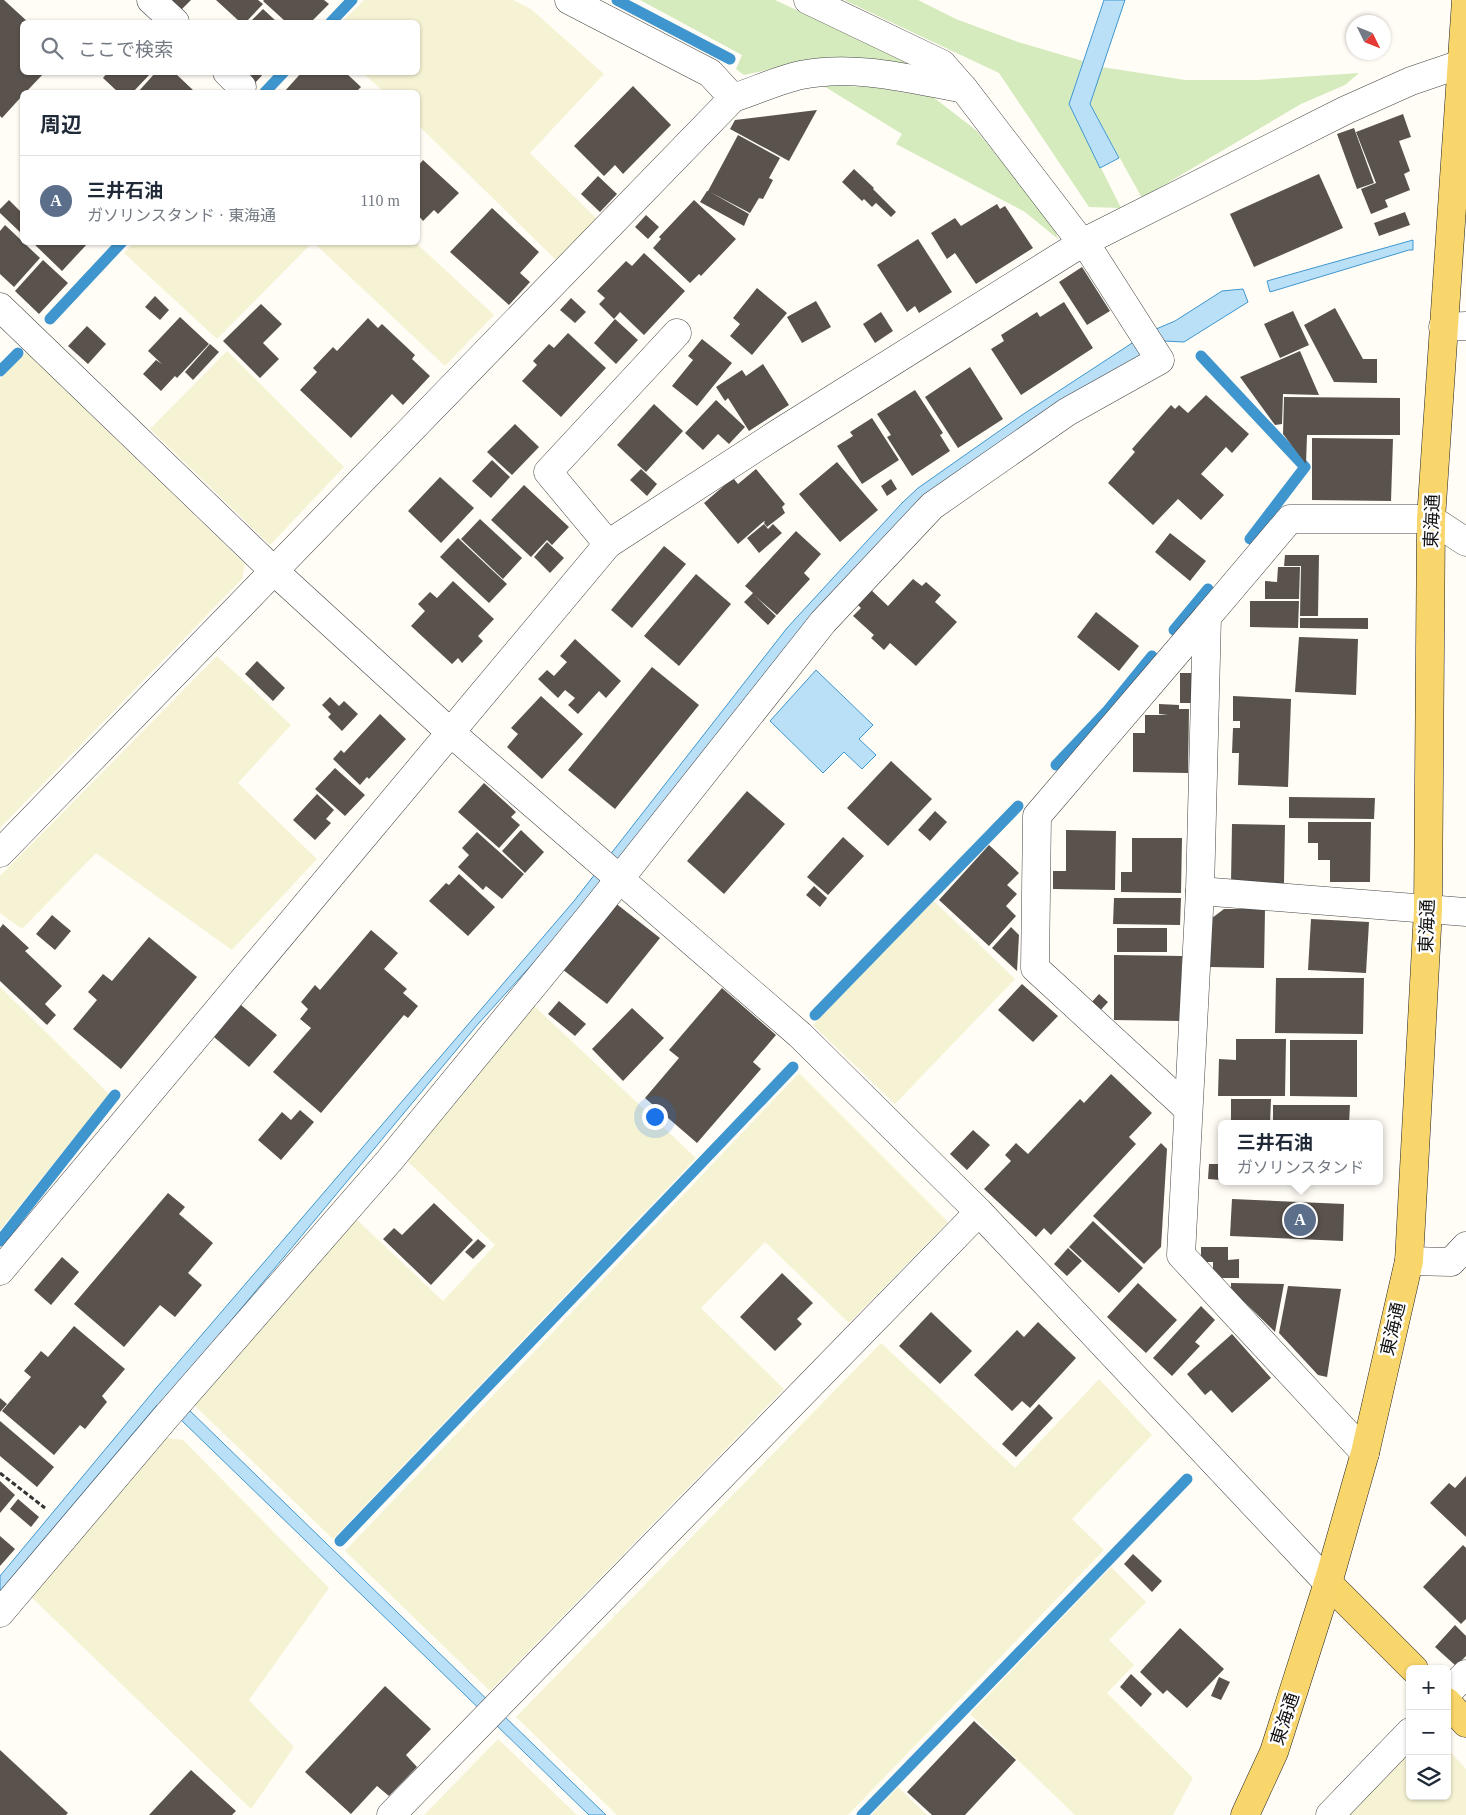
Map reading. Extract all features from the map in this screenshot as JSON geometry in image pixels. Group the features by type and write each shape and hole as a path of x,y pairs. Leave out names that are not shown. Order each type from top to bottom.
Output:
{"main road":[{"name":"東海通","path":"1245,1815 1274,1752 1328,1583 1365,1453 1409,1262 1428,910 1431,519 1454,327 1465,6"},
{"path":"1328,1583 1410,1665"},
{"path":"1451,1706 1466,1723"}],"street":[{"path":"151,0 173,20"},
{"path":"569,0 710,73 733,98"},
{"path":"0,1613 165,1418 389,1160 585,922 823,622 932,506 1067,412 1160,360 1089,249 1082,243 964,89 942,64 808,0"},
{"path":"0,1271 608,544 785,429 1082,243 1346,110 1411,81 1463,64"},
{"path":"0,854 273,570 733,98 801,75 843,71 888,74 964,89"},
{"path":"0,307 273,570 450,732 800,1035 979,1212 1328,1583"},
{"path":"608,544 548,472 677,333"},
{"path":"1187,1108 1035,968 1037,816 1290,519 1431,519 1466,542"},
{"path":"1207,617 1200,891 1187,1108 1181,1255 1365,1453"},
{"path":"1200,891 1466,912"},
{"path":"391,1815 979,1212"},
{"path":"1409,1262 1451,1262 1466,1246"},
{"path":"1451,1689 1466,1674"},
{"path":"1330,1815 1406,1736"}],"path":[{"path":"0,1473 47,1510"}],"shaded area":[{"path":"364,0 513,0 531,9 604,74 530,153 597,219 556,260 420,127 420,90 382,90 365,75 420,75 420,20 344,20"},
{"path":"131,245 310,245 217,339 124,253"},
{"path":"316,245 418,245 494,315 445,366"},
{"path":"227,351 344,467 270,545 150,429"},
{"path":"26,352 245,564 242,579 0,828 0,379"},
{"path":"217,656 291,725 238,783 317,859 232,950 96,853 22,929 0,913 0,876"},
{"path":"933,900 1015,979 895,1104 813,1025"},
{"path":"0,987 109,1094 0,1230"},
{"path":"529,1001 696,1158 333,1539 192,1403 354,1217 443,1301 495,1245 403,1157"},
{"path":"799,1073 948,1222 849,1323 765,1242 701,1308 784,1389 490,1691 345,1551"},
{"path":"881,1343 1015,1468 1099,1379 1152,1435 1072,1519 1104,1550 848,1815 617,1815 516,1717"},
{"path":"160,1437 183,1440 329,1588 249,1700 294,1747 251,1809 28,1594"},
{"path":"1111,1567 1146,1602 1109,1640 1134,1665 1107,1693 1193,1778 1173,1815 1075,1815 970,1714"},
{"path":"498,1739 577,1815 424,1815"},
{"path":"1406,1752 1406,1800 1451,1800 1451,1752 1466,1769 1466,1815 1345,1815"},
{"path":"898,1787 927,1815 871,1815"}],"green space":[{"path":"640,0 775,0 925,70 827,57 744,75 736,69 742,55"},
{"path":"844,0 918,0 956,19 1018,42 1083,61 1069,104 1121,208 1089,207 999,73"},
{"path":"1102,67 1185,80 1257,80 1359,73 1345,85 1301,104 1142,198 1090,104"},
{"path":"822,85 871,87 933,97 977,131 1054,227 1058,239 1025,212 896,144 902,134"}],"water":[{"path":"1104,0 1125,0 1090,104 1119,158 1100,168 1069,104"},
{"path":"1413,240 1413,250 1270,292 1267,281"},
{"path":"1243,289 1248,302 1184,342 1164,341 924,502 584,907 478,1024 175,1388 187,1408 606,1815 589,1815 179,1418 157,1405 0,1591 0,1576 157,1387 574,901 787,628 902,503 918,488 1022,415 1149,332 1175,321 1222,291"},
{"path":"816,670 873,725 859,739 876,755 862,769 844,752 823,773 770,721"}],"building":[{"path":"0,0 4,0 26,20 20,20 20,75 42,75 28,90 20,90 20,98 2,118 0,116"},
{"path":"170,0 191,0 181,10"},
{"path":"216,0 258,0 263,4 248,20 238,20"},
{"path":"324,0 329,4 313,20 284,20 263,1"},
{"path":"263,9 275,20 252,20"},
{"path":"106,75 149,75 135,90 116,90 103,78"},
{"path":"153,75 177,75 193,90 140,90"},
{"path":"247,75 262,75 255,83"},
{"path":"299,75 348,75 361,87 358,90 286,90"},
{"path":"633,86 671,125 623,174 615,165 604,176 574,146"},
{"path":"817,110 789,161 730,129 735,120"},
{"path":"1403,114 1411,137 1399,141 1410,171 1404,174 1410,190 1385,200 1388,207 1371,214 1361,189 1376,183 1356,132"},
{"path":"1354,128 1374,183 1357,189 1337,134"},
{"path":"738,135 780,158 769,178 773,180 763,199 759,198 750,213 710,192 749,214 744,226 700,202 708,191"},
{"path":"423,160 459,193 438,214 434,210 423,221 420,217 420,164"},
{"path":"854,169 896,212 891,217 876,203 872,207 864,199 862,201 842,182"},
{"path":"1319,174 1343,228 1254,267 1230,214"},
{"path":"598,176 617,194 600,212 581,194"},
{"path":"9,200 20,211 20,232 0,213 0,209"},
{"path":"694,200 736,239 701,276 699,274 690,283 653,248 661,239 659,237"},
{"path":"997,204 1000,209 1005,206 1033,248 976,284 955,253 947,259 931,233 955,218 961,226"},
{"path":"492,208 539,252 520,273 530,282 509,305 450,252"},
{"path":"1405,212 1410,225 1379,236 1374,223"},
{"path":"646,215 659,227 648,239 635,227"},
{"path":"5,225 20,239 20,245 26,245 40,258 14,287 0,274 0,231"},
{"path":"918,239 952,292 919,313 915,306 907,312 877,265"},
{"path":"35,245 86,245 62,271"},
{"path":"644,253 685,291 644,335 620,312 614,319 599,304 605,298 597,291 626,261 632,266"},
{"path":"43,260 68,283 39,314 15,291"},
{"path":"1082,267 1110,311 1087,325 1059,282"},
{"path":"757,288 787,313 752,355 730,336 740,324 733,318"},
{"path":"155,296 169,310 160,320 145,307"},
{"path":"571,298 586,312 575,323 560,310"},
{"path":"816,301 831,327 802,343 787,317"},
{"path":"1064,302 1093,348 1021,395 991,349 1004,341 1001,335 1037,312 1040,317"},
{"path":"261,304 282,324 263,343 279,359 260,378 223,341"},
{"path":"1335,308 1363,359 1377,359 1377,383 1334,382 1304,325"},
{"path":"1293,311 1309,345 1280,358 1264,324"},
{"path":"881,312 893,331 875,343 863,324"},
{"path":"180,317 209,344 177,378 175,376 161,391 143,374 156,360 162,364 148,351"},
{"path":"368,318 378,328 382,324 415,355 412,359 430,376 403,405 392,394 351,438 300,390 317,372 313,368 333,347 337,351"},
{"path":"615,319 638,340 616,364 594,343"},
{"path":"87,326 106,344 88,364 68,346"},
{"path":"568,333 606,368 561,417 522,381 537,365 533,361 549,344 554,348"},
{"path":"702,339 732,363 697,406 672,386 693,360 688,356"},
{"path":"210,344 219,352 193,380 185,372"},
{"path":"1300,351 1319,395 1283,394 1282,424 1275,425 1240,377"},
{"path":"763,364 789,405 749,431 728,398 725,401 716,387 742,370 746,376"},
{"path":"970,367 1003,419 958,448 925,397"},
{"path":"915,390 943,433 940,435 950,451 912,476 887,437 891,435 877,414"},
{"path":"1206,395 1249,434 1232,453 1226,447 1201,474 1224,495 1201,520 1178,499 1153,525 1108,483 1135,452 1132,449 1171,405 1175,409 1179,405 1188,413"},
{"path":"1284,397 1400,398 1400,435 1307,435 1306,464 1283,434"},
{"path":"716,400 745,427 729,444 718,434 703,450 685,433"},
{"path":"654,404 683,431 646,472 617,445"},
{"path":"872,418 899,460 862,484 837,446 853,436 850,432"},
{"path":"515,424 539,447 512,475 487,452"},
{"path":"1312,438 1393,439 1391,501 1312,500"},
{"path":"492,460 510,477 491,498 472,481"},
{"path":"837,462 878,510 840,542 799,494"},
{"path":"641,469 657,484 647,496 630,480"},
{"path":"756,469 785,504 782,507 785,513 767,527 764,523 765,521 763,522 738,544 704,503 733,478 738,484"},
{"path":"440,477 474,508 441,543 408,511"},
{"path":"891,479 897,489 887,496 881,486"},
{"path":"524,485 569,527 552,545 547,540 531,557 491,520"},
{"path":"480,519 522,558 503,579 461,539"},
{"path":"764,524 768,529 773,524 782,533 759,553 747,538"},
{"path":"796,531 821,554 804,573 810,579 777,615 754,595 776,616 768,625 744,602 753,593 745,586"},
{"path":"1170,533 1206,561 1190,581 1155,552"},
{"path":"458,538 507,584 489,603 440,557"},
{"path":"547,542 564,558 550,573 534,557"},
{"path":"664,546 686,564 632,628 611,610"},
{"path":"1285,555 1319,555 1318,616 1300,616 1301,566 1284,566"},
{"path":"1278,567 1300,567 1299,599 1265,599 1265,581 1277,582"},
{"path":"696,574 731,604 679,666 644,636"},
{"path":"913,579 922,586 926,582 941,595 935,602 957,622 916,666 890,643 884,650 871,638 874,635 853,616 861,608 856,603 869,588 888,606"},
{"path":"453,581 494,619 478,636 483,641 462,663 458,658 452,664 411,626 425,611 418,604 430,592 437,598"},
{"path":"1250,601 1299,601 1298,628 1250,627"},
{"path":"1096,612 1139,646 1119,671 1077,637"},
{"path":"1300,618 1368,618 1368,629 1300,628"},
{"path":"1299,637 1358,639 1356,695 1295,692"},
{"path":"575,639 621,681 606,698 599,691 578,714 568,705 575,698 565,690 558,698 538,679 547,670 554,676 567,662 560,656"},
{"path":"257,661 285,688 273,701 245,674"},
{"path":"652,667 699,705 615,809 568,770"},
{"path":"1180,673 1192,673 1191,703 1180,703"},
{"path":"541,696 583,734 542,779 507,747 518,734 511,728"},
{"path":"1233,696 1291,699 1288,787 1238,785 1239,753 1232,753 1233,728 1240,728 1240,721 1233,721"},
{"path":"330,697 339,706 344,701 358,714 342,731 328,717 331,714 322,705"},
{"path":"1159,704 1179,705 1179,709 1189,709 1188,773 1133,772 1133,733 1145,733 1145,715 1168,715 1159,714"},
{"path":"380,714 406,739 369,779 367,777 360,785 333,759 341,750 344,753"},
{"path":"891,761 932,799 888,846 847,808"},
{"path":"335,768 365,795 345,816 315,789"},
{"path":"484,783 516,812 511,817 520,825 499,848 458,812"},
{"path":"747,791 785,824 724,894 687,861"},
{"path":"317,794 334,810 326,819 331,823 315,840 293,820"},
{"path":"1289,797 1375,798 1374,819 1289,818"},
{"path":"935,811 947,822 930,841 918,830"},
{"path":"1308,822 1371,822 1370,882 1330,882 1330,860 1318,860 1318,843 1308,843"},
{"path":"1232,824 1285,825 1284,883 1231,883"},
{"path":"521,830 544,852 525,873 502,851"},
{"path":"1066,830 1116,831 1115,890 1053,889 1053,871 1066,871"},
{"path":"477,832 524,874 502,899 486,886 483,890 458,867 469,855 462,848"},
{"path":"843,837 864,856 828,895 807,877"},
{"path":"1132,838 1182,838 1181,893 1121,892 1121,872 1132,872"},
{"path":"989,845 1019,873 1007,885 1017,894 1006,906 1016,916 989,946 939,900"},
{"path":"459,874 495,907 468,936 429,901 446,883 449,885"},
{"path":"814,886 827,898 820,907 806,895"},
{"path":"1114,898 1181,898 1180,925 1113,924"},
{"path":"614,902 660,938 607,1004 562,969"},
{"path":"1224,909 1265,909 1264,968 1210,967 1212,918"},
{"path":"52,915 71,931 55,950 36,934"},
{"path":"1311,919 1369,922 1366,973 1308,970"},
{"path":"3,924 29,948 25,951 62,986 45,1004 56,1015 47,1025 0,981 0,928"},
{"path":"1011,927 1019,935 1017,971 992,948"},
{"path":"1117,928 1167,928 1167,952 1117,952"},
{"path":"371,930 398,953 384,969 407,989 403,993 418,1006 408,1018 404,1015 321,1113 273,1072 311,1028 300,1019 308,1009 301,1002 315,985 320,990"},
{"path":"149,937 197,977 121,1069 73,1029 97,1000 88,992 103,974 112,981"},
{"path":"1114,955 1182,956 1181,1021 1114,1020"},
{"path":"1276,978 1364,978 1363,1034 1275,1033"},
{"path":"1022,984 1058,1016 1033,1042 998,1010"},
{"path":"722,988 776,1035 753,1062 761,1069 697,1143 645,1098 679,1058 669,1050"},
{"path":"1099,994 1108,1002 1099,1012 1090,1004"},
{"path":"559,1001 586,1024 575,1036 548,1014"},
{"path":"241,1005 277,1035 249,1067 214,1037"},
{"path":"632,1008 664,1038 623,1081 592,1049"},
{"path":"1236,1039 1286,1039 1285,1096 1218,1096 1219,1059 1236,1060"},
{"path":"1290,1040 1357,1040 1357,1097 1290,1096"},
{"path":"1111,1074 1152,1113 1129,1137 1136,1144 1051,1235 1044,1228 1036,1237 984,1189 1011,1161 1005,1155 1016,1143 1028,1154 1080,1099 1084,1103"},
{"path":"1231,1099 1271,1099 1270,1120 1231,1120"},
{"path":"1273,1105 1350,1105 1349,1120 1273,1120"},
{"path":"300,1110 314,1122 281,1160 258,1140 282,1112 291,1120"},
{"path":"973,1130 990,1145 967,1170 950,1154"},
{"path":"1161,1143 1167,1149 1161,1247 1144,1264 1093,1216"},
{"path":"1209,1164 1218,1164 1218,1180 1208,1179"},
{"path":"168,1193 185,1207 179,1214 213,1243 188,1273 202,1285 175,1317 160,1305 124,1347 74,1304"},
{"path":"1232,1199 1344,1204 1343,1241 1230,1236"},
{"path":"434,1203 473,1240 431,1285 383,1239 394,1228 402,1235"},
{"path":"1093,1221 1143,1268 1119,1293 1069,1247"},
{"path":"478,1239 486,1246 473,1259 465,1252"},
{"path":"1201,1247 1228,1247 1228,1260 1239,1259 1239,1278 1222,1278 1213,1270 1213,1262 1201,1262"},
{"path":"1068,1248 1082,1261 1067,1276 1054,1264"},
{"path":"62,1257 79,1272 51,1305 34,1290"},
{"path":"782,1273 813,1303 797,1319 802,1324 775,1351 740,1317"},
{"path":"1138,1283 1177,1320 1146,1353 1107,1317"},
{"path":"1231,1283 1284,1284 1275,1332 1231,1289"},
{"path":"1288,1286 1341,1289 1327,1377 1318,1375 1279,1333"},
{"path":"1201,1306 1215,1320 1195,1342 1200,1346 1172,1376 1153,1358"},
{"path":"931,1312 972,1351 940,1384 899,1346"},
{"path":"1038,1322 1076,1358 1030,1408 1022,1401 1012,1411 974,1375 1017,1330 1024,1337"},
{"path":"74,1326 125,1369 102,1396 107,1402 85,1429 80,1425 54,1455 2,1411 31,1377 24,1371 41,1351 48,1357"},
{"path":"1232,1334 1271,1378 1232,1413 1211,1390 1205,1395 1187,1374"},
{"path":"0,1398 7,1404 0,1412"},
{"path":"1039,1404 1053,1418 1016,1457 1002,1444"},
{"path":"0,1421 54,1467 37,1487 0,1456"},
{"path":"1466,1476 1466,1537 1430,1503 1449,1483 1455,1488"},
{"path":"0,1481 15,1495 0,1513"},
{"path":"18,1499 39,1517 31,1527 10,1509"},
{"path":"0,1536 15,1549 0,1566"},
{"path":"1463,1545 1466,1548 1466,1619 1461,1624 1423,1587"},
{"path":"1133,1554 1162,1581 1152,1592 1124,1564"},
{"path":"1455,1625 1466,1636 1466,1656 1456,1666 1435,1647"},
{"path":"1180,1628 1224,1669 1187,1708 1167,1690 1163,1694 1140,1672"},
{"path":"1131,1674 1152,1694 1141,1707 1120,1687"},
{"path":"1219,1677 1230,1682 1221,1700 1211,1696"},
{"path":"385,1686 431,1729 406,1755 417,1767 389,1796 377,1786 351,1814 305,1772"},
{"path":"974,1721 1016,1760 965,1815 932,1815 907,1792"},
{"path":"0,1750 68,1813 66,1815 0,1815"},
{"path":"191,1770 236,1811 232,1815 149,1815"}],"waterway":[{"path":"333,20 352,0"},
{"path":"617,0 730,59"},
{"path":"267,90 281,75"},
{"path":"50,319 119,245"},
{"path":"0,371 18,353"},
{"path":"1201,356 1305,467 1250,539"},
{"path":"1174,630 1208,589"},
{"path":"1056,765 1108,710 1152,656"},
{"path":"815,1015 1018,806"},
{"path":"340,1541 793,1067"},
{"path":"0,1241 115,1095"},
{"path":"862,1815 1187,1479"}],"place":[{"name":"三井石油","path":"1300,1220"}]}
